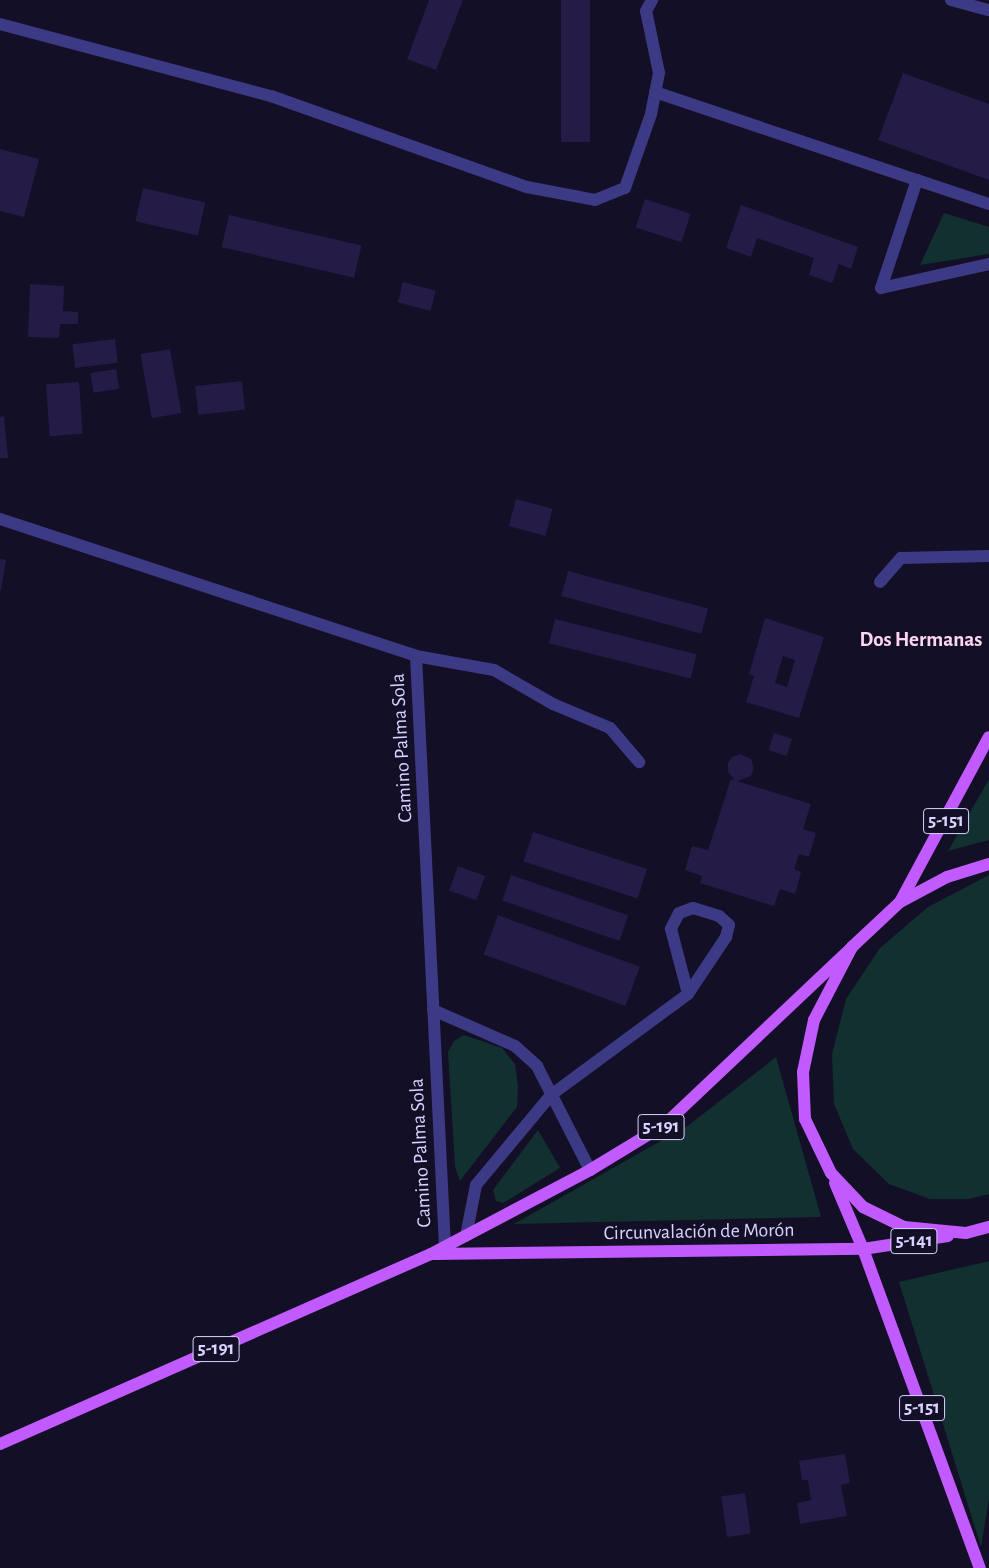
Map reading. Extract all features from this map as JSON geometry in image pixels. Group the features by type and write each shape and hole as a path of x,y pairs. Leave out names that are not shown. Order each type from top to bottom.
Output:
{"main road":[{"name":"5-151","path":"980,1568 863,1249 831,1174 805,1120 804,1072 814,1020 852,948 900,902 989,738"},
{"path":"900,902 947,877 989,864"},
{"name":"Circunvalación de Morón","path":"0,1444 432,1254 590,1170 664,1124 852,948"},
{"path":"831,1174 863,1207 904,1227 966,1233"},
{"name":"5-141","path":"966,1233 989,1227"},
{"name":"Circunvalación de Morón","path":"432,1254 863,1249 966,1233"}],"street":[{"path":"0,24 271,96 527,187 595,200 625,188 651,114 660,73 646,11 652,0"},
{"path":"951,0 989,10"},
{"path":"655,92 989,204"},
{"path":"917,180 880,288 989,264"},
{"name":"Camino Palma Sola","path":"0,519 416,656 445,1246"},
{"path":"880,582 901,558 989,556"},
{"path":"416,656 494,670 553,704 610,728 639,762"},
{"path":"466,1236 476,1185 551,1095 688,994 726,937 729,925 719,916 693,908 679,913 671,929 688,994"},
{"path":"433,1010 515,1046 536,1066 590,1170"}],"green space":[{"path":"944,213 989,227 989,254 920,265"},
{"path":"989,779 989,840 948,851"},
{"path":"989,875 989,1194 969,1199 930,1199 889,1184 853,1149 834,1104 832,1054 846,999 880,948 928,907"},
{"path":"464,1035 502,1048 515,1064 518,1086 517,1107 460,1181 455,1167 448,1052 454,1041"},
{"path":"776,1057 821,1217 514,1224 689,1125"},
{"path":"538,1130 560,1168 503,1203 496,1201 493,1190"},
{"path":"989,1261 989,1499 981,1547 899,1282"}],"building":[{"path":"429,0 463,0 436,70 407,59"},
{"path":"561,0 590,0 590,142 561,142"},
{"path":"903,73 989,104 989,180 878,140"},
{"path":"0,149 39,159 24,217 0,211"},
{"path":"143,188 205,202 198,236 135,221"},
{"path":"645,199 691,214 681,242 636,228"},
{"path":"741,205 858,247 851,269 839,264 832,283 809,275 814,258 757,238 751,257 726,248"},
{"path":"229,215 362,246 354,278 222,247"},
{"path":"403,282 436,291 430,311 398,302"},
{"path":"30,284 64,286 63,311 78,312 78,324 60,324 59,338 28,337"},
{"path":"115,339 118,363 75,368 72,344"},
{"path":"170,349 181,413 152,418 140,354"},
{"path":"116,369 119,389 93,393 90,373"},
{"path":"242,381 245,410 198,415 195,386"},
{"path":"79,382 83,434 50,436 46,384"},
{"path":"4,416 8,458 0,458 0,417"},
{"path":"516,499 553,509 545,536 509,526"},
{"path":"0,559 6,560 1,590 0,590"},
{"path":"568,571 708,609 701,634 561,596"},
{"path":"765,618 824,637 799,718 746,702 754,676 749,674","holes":["783,656 795,660 787,687 775,683"]},
{"path":"555,619 697,654 691,679 549,643"},
{"path":"774,733 792,739 787,756 768,750"},
{"path":"740,754 751,759 754,768 751,776 737,781 811,804 803,829 816,833 809,857 799,854 794,869 801,872 795,894 780,889 774,906 700,883 702,876 685,870 692,846 708,850 731,779 735,780 728,772 728,763 732,757"},
{"path":"533,832 647,869 638,899 523,861"},
{"path":"458,866 485,876 476,900 449,890"},
{"path":"511,875 628,915 619,941 502,901"},
{"path":"498,915 640,967 626,1006 484,954"},
{"path":"845,1454 850,1483 841,1485 847,1516 800,1524 797,1503 811,1500 808,1480 802,1480 799,1461"},
{"path":"745,1493 751,1534 727,1537 721,1496"}],"district":[{"name":"Dos Hermanas","path":"921,640"}]}
